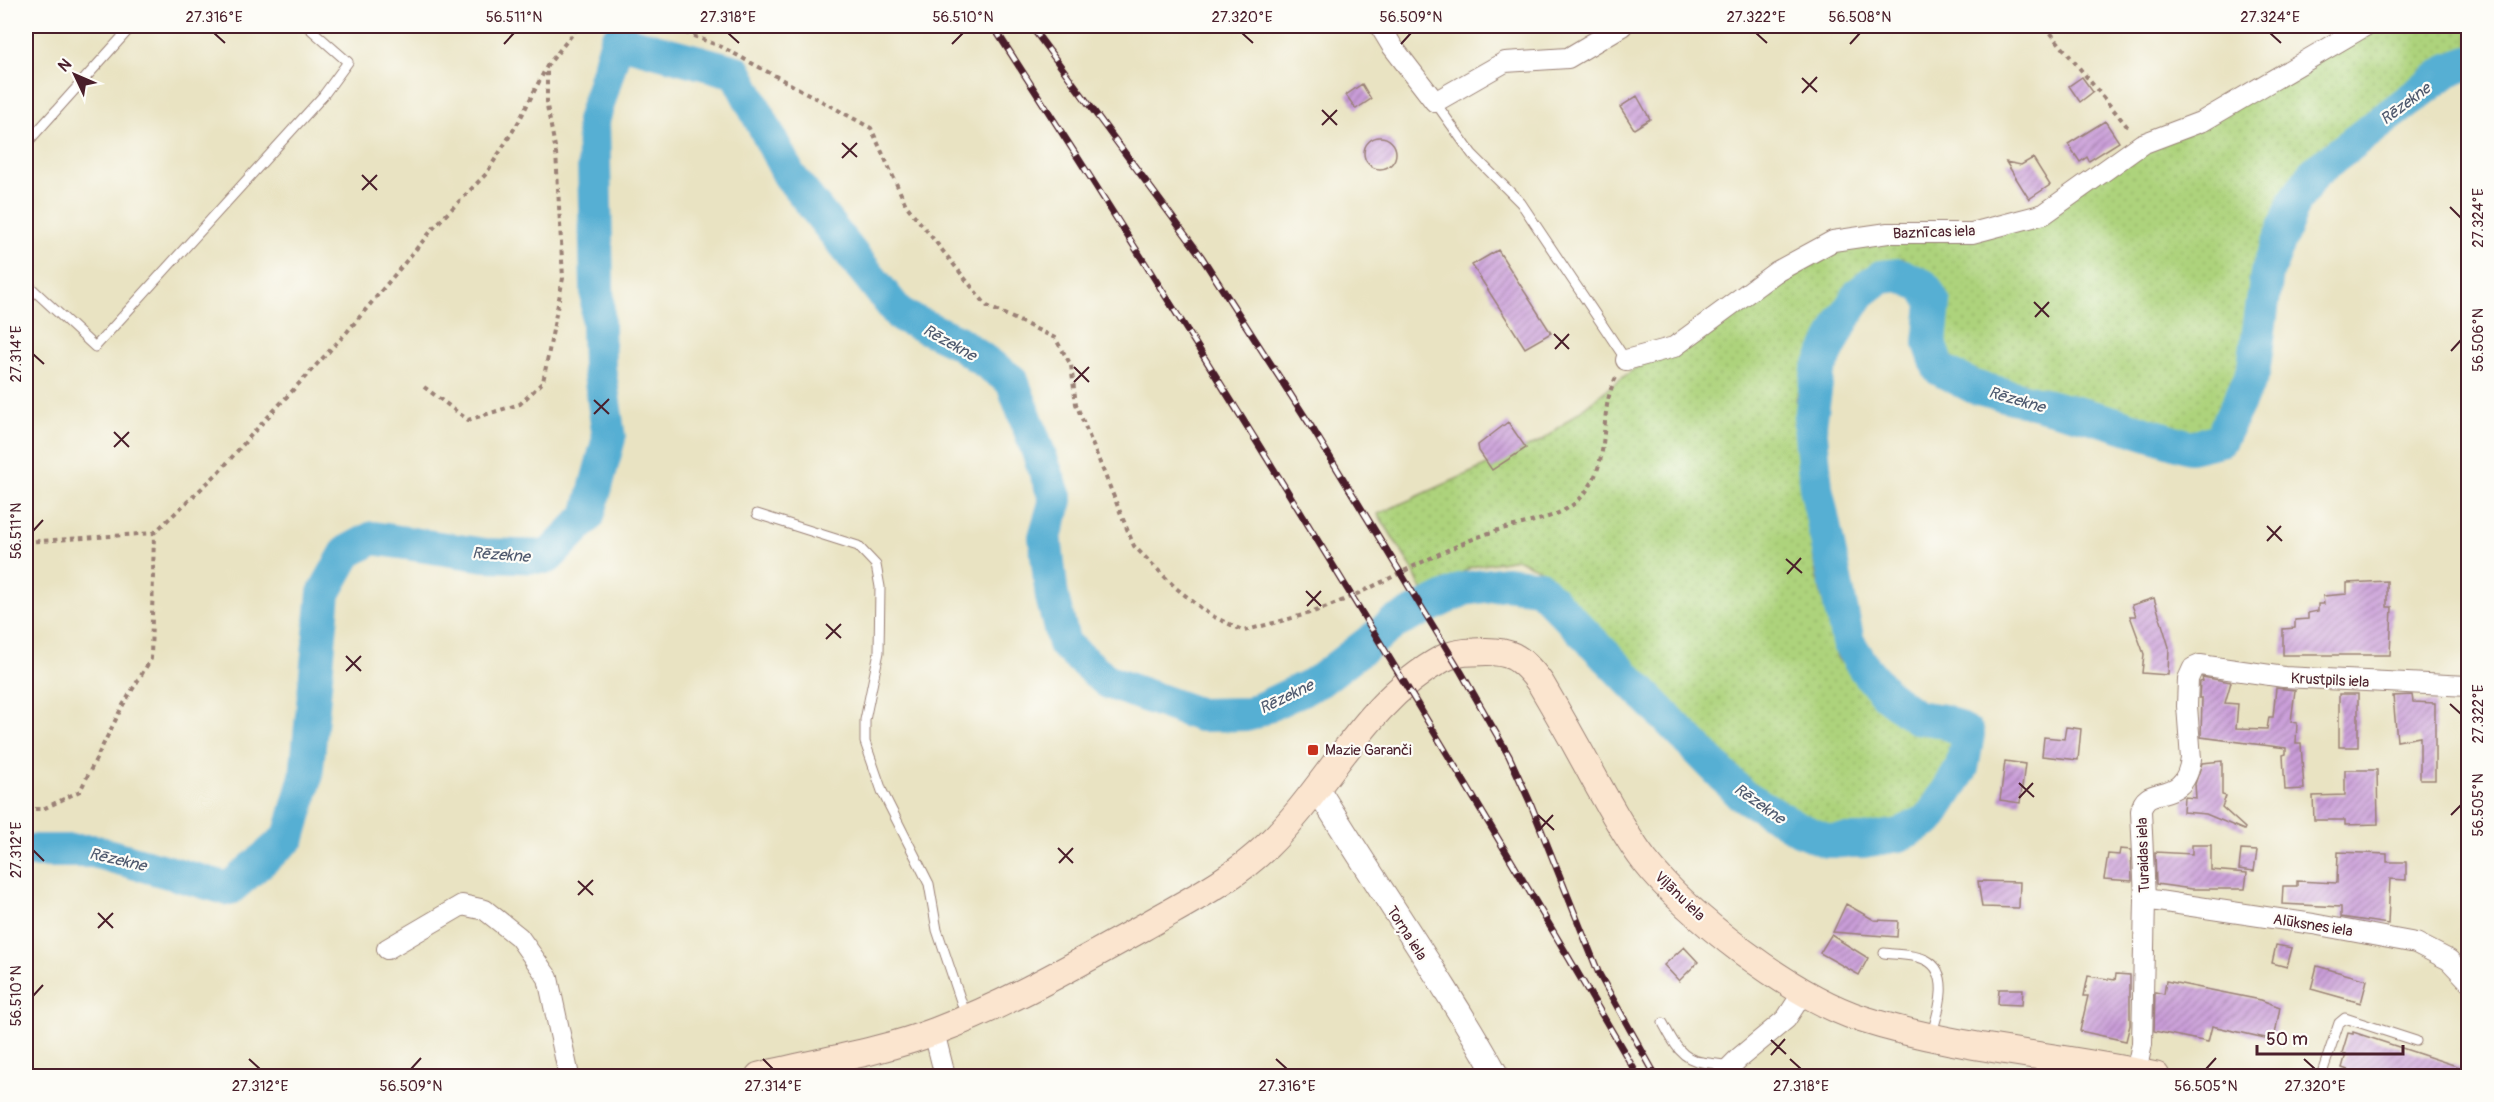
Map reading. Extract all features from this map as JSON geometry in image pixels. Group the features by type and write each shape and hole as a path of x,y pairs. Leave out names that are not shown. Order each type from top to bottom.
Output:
{"main road":[{"name":"Viļānu iela","path":"759,1077 934,1032 967,1019 1065,971 1228,878 1268,845 1317,789 1383,703 1444,657 1468,652 1502,651 1531,669 1542,684 1625,832 1644,860 1667,886 1713,928 1766,968 1804,991 1861,1018 1931,1036 2146,1074"}],"street":[{"path":"1380,26 1392,46 1435,102 1505,62 1568,58 1622,26"},
{"name":"Baznīcas iela","path":"1626,360 1674,347 1776,272 1833,241 1888,232 1972,233 2044,214 2142,144 2203,121 2365,26"},
{"name":"Krustpils iela","path":"2193,668 2208,664 2284,677 2469,686"},
{"name":"Turaidas iela","path":"2146,1074 2142,1044 2145,899 2142,803 2148,797 2169,793 2178,788 2186,780 2190,770 2187,689 2189,673 2193,668"},
{"name":"Torņa iela","path":"1317,789 1479,1044 1497,1077"},
{"name":"Alūksnes iela","path":"2145,899 2313,924 2416,943 2449,960 2469,980"},
{"path":"387,949 462,905 484,910 519,937 548,978 569,1077"},
{"path":"1725,1072 1786,1019 1804,991"},
{"path":"934,1032 945,1077"}],"lane":[{"path":"26,144 132,26"},
{"path":"26,283 95,347 323,96 348,62 307,26"},
{"path":"1435,102 1472,154 1521,203 1626,360"},
{"path":"757,514 858,546 876,565 880,587 879,652 865,720 865,742 882,792 929,884 937,930 967,1019"},
{"path":"1884,953 1927,960 1935,968 1941,991 1931,1036"},
{"path":"2322,1077 2339,1023 2344,1018 2416,1041"},
{"path":"1663,1023 1685,1056 1695,1062 1723,1064 1725,1072"}],"path":[{"path":"26,542 154,533 219,472 347,332 437,224 486,174 519,121 547,66 579,26"},
{"path":"668,26 722,47 871,128 906,205 987,306 1055,338 1071,365 1076,404 1134,546 1176,588 1210,615 1244,630 1325,608 1488,533 1562,512 1584,495 1597,473 1604,450 1607,402 1611,386 1626,360"},
{"path":"2045,26 2142,144"},
{"path":"424,387 468,420 520,404 543,382 563,278 556,152 547,106 547,66"},
{"path":"26,809 43,809 80,791 123,705 151,659 154,533"}],"green space":[{"path":"2370,26 2468,26 2468,63 2449,70 2315,172 2295,201 2267,273 2253,373 2220,440 2190,447 2107,421 1974,387 1939,369 1945,299 1903,258 1856,279 1796,398 1815,570 1837,658 1912,727 1916,717 1968,734 1899,835 1799,829 1741,794 1549,574 1517,559 1471,567 1425,597 1412,568 1378,514 1543,440 1659,351 1833,241 1972,233 2044,214 2142,144"}],"building":[{"path":"2082,77 2093,92 2080,102 2069,86"},
{"path":"1362,84 1371,99 1356,109 1346,95"},
{"path":"1637,96 1650,119 1634,129 1620,107"},
{"path":"2105,121 2119,142 2089,161 2087,157 2080,162 2068,144"},
{"path":"1380,137 1391,142 1396,153 1391,164 1380,169 1369,164 1364,153 1369,142"},
{"path":"2033,158 2050,185 2029,199 2006,162 2021,165"},
{"path":"1498,250 1551,333 1525,348 1472,265"},
{"path":"1508,422 1526,448 1492,470 1479,451 1478,445"},
{"path":"2387,581 2387,607 2392,607 2390,655 2283,655 2283,629 2295,628 2295,620 2308,619 2308,613 2318,611 2318,604 2324,604 2323,596 2347,594 2347,583"},
{"path":"2154,598 2169,647 2168,675 2142,673 2144,654 2130,616 2136,616 2132,605"},
{"path":"2202,677 2231,682 2225,703 2238,704 2236,728 2267,729 2269,717 2273,717 2276,688 2295,690 2291,722 2297,723 2296,744 2301,744 2304,789 2285,790 2283,755 2286,754 2286,748 2201,737 2202,698 2199,698"},
{"path":"2339,694 2358,694 2358,747 2339,747"},
{"path":"2412,695 2413,702 2435,703 2435,780 2420,780 2420,737 2397,741 2393,696"},
{"path":"2066,727 2081,729 2078,760 2042,756 2044,737 2064,739"},
{"path":"2005,761 2025,764 2020,803 2000,800"},
{"path":"2222,761 2222,795 2226,796 2222,807 2245,828 2244,830 2206,814 2183,812 2184,797 2196,798 2195,784 2202,763"},
{"path":"2345,770 2377,770 2378,824 2345,825 2345,820 2314,820 2313,796 2345,795"},
{"path":"2192,845 2211,845 2211,870 2247,873 2245,889 2192,889 2156,884 2155,852 2192,854"},
{"path":"2120,849 2131,850 2132,881 2104,879 2108,854 2119,855"},
{"path":"2241,850 2257,851 2254,871 2239,869"},
{"path":"2338,852 2387,854 2387,862 2406,862 2406,880 2390,879 2388,924 2341,917 2341,907 2282,904 2283,886 2297,886 2297,881 2337,883"},
{"path":"1978,881 2020,882 2019,908 1982,907"},
{"path":"1846,904 1874,920 1898,921 1897,937 1833,932"},
{"path":"1831,935 1868,958 1859,975 1820,953"},
{"path":"2276,945 2292,948 2287,967 2272,963"},
{"path":"1684,947 1698,962 1679,981 1664,965"},
{"path":"2317,966 2367,980 2361,1003 2311,989"},
{"path":"2116,974 2130,975 2130,1025 2126,1041 2080,1031 2088,996 2084,996 2088,976 2115,980"},
{"path":"2166,981 2261,1000 2280,1007 2274,1040 2212,1026 2208,1042 2154,1031 2155,992 2164,994"},
{"path":"1999,989 2023,989 2022,1005 1998,1004"},
{"path":"2353,1032 2469,1070 2469,1077 2368,1077 2342,1068 2346,1054 2342,1053 2348,1033 2353,1034"}],"waterway":[{"name":"Rēzekne","path":"26,851 93,851 229,889 289,837 306,777 324,593 347,552 373,538 485,555 548,557 588,516 609,438 599,367 593,121 617,40 736,72 789,175 900,315 958,342 1012,381 1056,500 1045,537 1052,597 1064,644 1108,682 1200,715 1250,714 1319,681 1394,623 1464,589 1505,583 1539,587 1741,794 1799,829 1827,841 1863,841 1899,835 1929,820 1962,768 1968,734 1944,721 1916,717 1887,695 1865,669 1848,642 1816,487 1810,424 1818,371 1843,320 1860,293 1881,277 1900,275 1924,286 1934,304 1930,343 1939,369 1974,387 2107,421 2190,447 2220,440 2253,373 2267,273 2295,201 2315,172 2449,70 2468,63"}],"railway":[{"path":"993,26 1322,547 1638,1076"},
{"path":"1031,26 1201,256 1314,431 1461,672 1509,756 1530,802 1599,974 1656,1076"}],"place":[{"name":"Mazie Garanči","path":"1313,750"}]}
